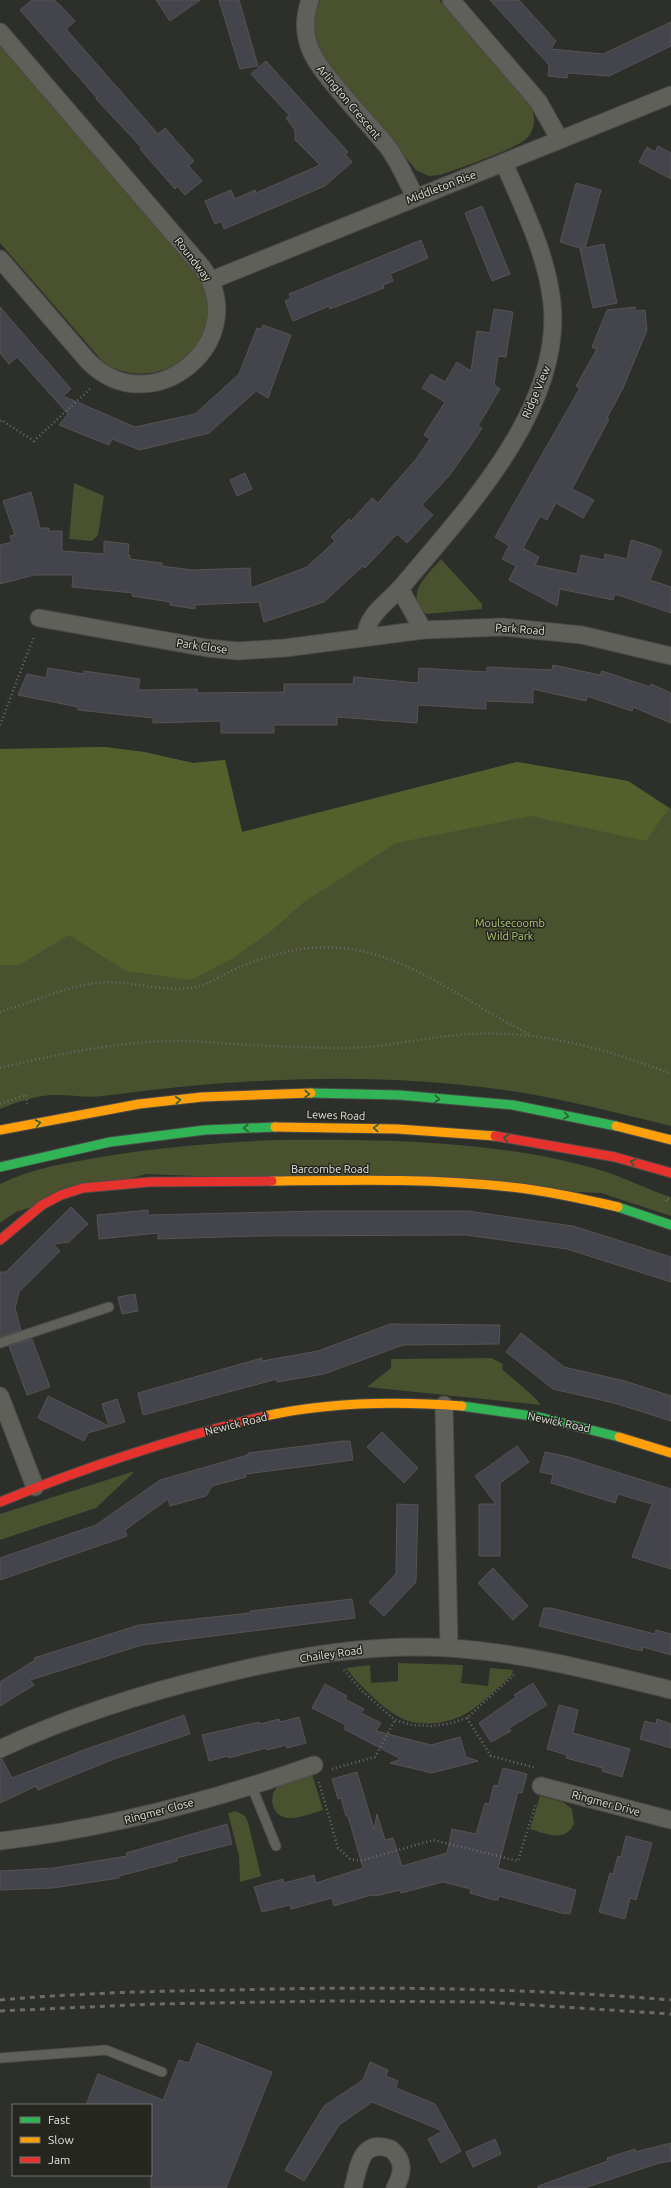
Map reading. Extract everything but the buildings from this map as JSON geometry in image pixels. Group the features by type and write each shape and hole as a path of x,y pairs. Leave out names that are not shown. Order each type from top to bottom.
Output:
{"street":[{"name":"Arlington Crescent","path":"310,0 305,25 306,38 313,58 387,147 404,173 415,197"},
{"path":"451,0 538,101 560,140"},
{"name":"Roundway","path":"0,32 212,280 217,303 215,326 210,339 201,354 191,365 165,380 149,384 120,382 102,374 88,361 0,259"},
{"name":"Middleton Rise","path":"212,280 671,95"},
{"name":"Ridge View","path":"366,637 367,624 400,589 470,505 492,475 533,404 549,360 553,321 550,288 532,230 504,163"},
{"path":"400,589 423,630"},
{"name":"Park Close","path":"39,618 207,648 238,651 286,648 366,637"},
{"name":"Park Road","path":"366,637 423,630 503,627 582,635 671,656"},
{"name":"Lewes Road","path":"0,1130 139,1104 202,1097 310,1094 399,1095 512,1105 622,1127 671,1140"},
{"name":"Lewes Road","path":"0,1167 110,1142 205,1130 301,1126 397,1129 506,1137 615,1157 671,1173"},
{"name":"Barcombe Road","path":"0,1240 49,1200 71,1191 98,1186 153,1181 358,1180 477,1184 536,1189 579,1196 671,1225"},
{"path":"0,1396 35,1487"},
{"name":"Newick Road","path":"0,1502 35,1487 164,1442 269,1415 349,1405 444,1405 520,1413 571,1423 671,1452"},
{"path":"444,1405 449,1648"},
{"name":"Chailey Road","path":"0,1749 72,1719 134,1697 261,1664 338,1651 391,1647 449,1648 541,1659 671,1690"},
{"name":"Ringmer Close","path":"0,1841 62,1834 132,1819 252,1787 314,1764"},
{"name":"Ringmer Drive","path":"541,1786 671,1820"},
{"path":"354,2188 360,2160 368,2150 377,2147 391,2149 401,2161 402,2173 395,2188"}],"lane":[{"path":"0,1343 109,1307"},
{"path":"252,1787 276,1846"},
{"path":"0,2058 106,2050 162,2072"}],"path":[{"path":"0,421 1,420 34,441 94,385 102,374"},
{"path":"0,725 32,647 39,618"},
{"path":"0,1012 86,984 108,982 190,988 214,981 233,970 273,955 297,949 350,949 379,954 412,969 531,1035"},
{"path":"0,1068 89,1049 176,1041 293,1047 352,1048 457,1035 503,1033 531,1035 594,1047 671,1074"},
{"path":"338,1651 339,1662 346,1674 363,1692 395,1720 412,1725 430,1726 448,1724 467,1718 515,1675"},
{"path":"395,1720 376,1757 336,1769 314,1764 338,1848 350,1859 360,1861 433,1840 518,1862 541,1786 543,1770 491,1756 467,1718"}],"green space":[{"path":"320,0 439,0 531,105 534,122 532,131 521,143 511,148 441,175 429,176 416,170 323,58 314,31 315,14"},
{"path":"0,44 197,272 202,280 208,294 209,315 204,334 194,350 180,362 162,370 143,374 123,371 104,363 0,243"},
{"path":"74,483 104,496 98,535 92,541 69,539"},
{"path":"441,559 482,604 482,609 426,614 420,607 417,599 417,592 420,585 424,578"},
{"name":"Moulsecoomb Wild Park","path":"104,747 144,752 193,763 225,760 242,832 517,762 628,781 671,809 671,1126 567,1101 525,1093 454,1084 404,1080 304,1079 253,1081 153,1090 97,1097 49,1095 27,1099 0,1109 0,750"},
{"path":"104,747 144,752 193,763 225,760 242,832 517,762 628,781 669,808 646,841 531,816 396,843 304,902 270,932 233,958 191,980 126,971 69,935 19,965 0,965 0,749"},
{"path":"274,1140 398,1141 482,1147 523,1153 603,1171 671,1197 671,1216 601,1193 146,1174 16,1212 0,1223 0,1184 30,1172 62,1164 131,1152 203,1144"},
{"path":"491,1358 503,1364 502,1369 541,1405 367,1387 391,1368 391,1359"},
{"path":"135,1471 96,1508 0,1540 0,1514"},
{"path":"398,1663 463,1665 461,1683 488,1686 490,1668 513,1670 512,1675 471,1710 451,1720 426,1724 403,1719 396,1715 364,1689 346,1668 370,1665 371,1683 398,1681"},
{"path":"312,1774 323,1810 293,1818 286,1818 280,1815 275,1810 272,1802 273,1793 278,1786"},
{"path":"540,1796 563,1802 572,1809 574,1823 571,1829 561,1835 549,1835 530,1829"},
{"path":"236,1811 245,1816 248,1822 261,1876 240,1882 239,1856 228,1813"}],"railway":[{"path":"0,2000 116,1993 342,1988 452,1989 562,1993 671,2000"},
{"path":"0,2011 154,2004 328,2001 486,2002 671,2014"}],"traffic: fast":[{"path":"311,1093 399,1095 513,1105 616,1126"},
{"path":"0,1167 110,1142 205,1130 275,1127"},
{"path":"618,1207 671,1225"},
{"path":"462,1406 539,1417 619,1437"}],"traffic: slow":[{"path":"0,1130 139,1104 202,1097 311,1093"},
{"path":"616,1126 671,1140"},
{"path":"275,1127 397,1129 495,1136"},
{"path":"272,1181 392,1180 481,1184 538,1191 618,1207"},
{"path":"265,1416 289,1411 339,1405 413,1403 462,1406"},
{"path":"619,1437 671,1453"}],"traffic: jam":[{"path":"495,1136 615,1157 671,1173"},
{"path":"0,1240 42,1205 61,1195 83,1188 149,1182 272,1181"},
{"path":"0,1502 131,1454 197,1434 265,1416"}]}
